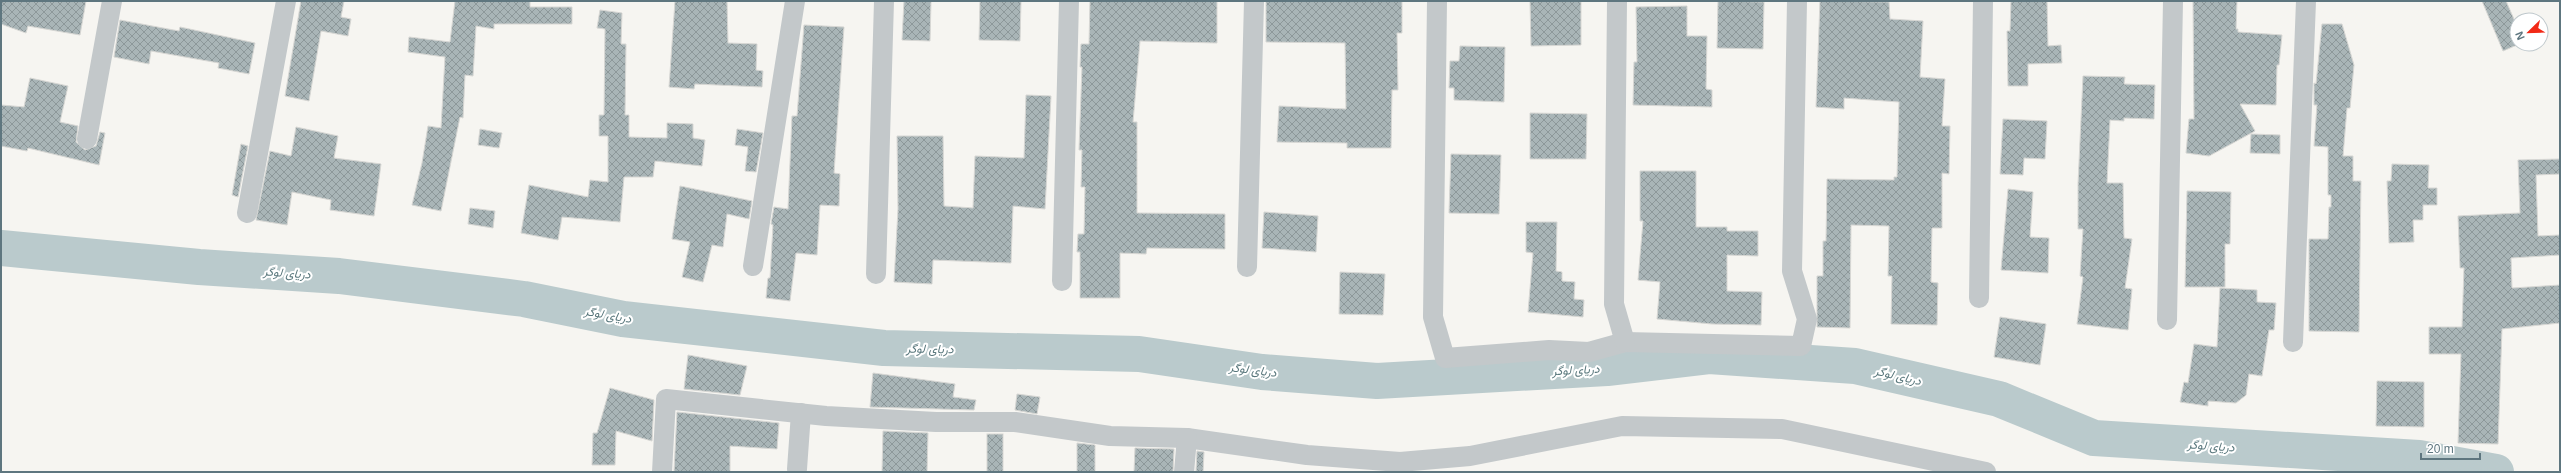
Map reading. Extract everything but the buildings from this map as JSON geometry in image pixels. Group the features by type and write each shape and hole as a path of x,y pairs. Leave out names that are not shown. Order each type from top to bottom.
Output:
{"street":[{"path":"87,139 112,1"},
{"path":"248,214 286,1"},
{"path":"753,266 795,1"},
{"path":"876,274 884,1"},
{"path":"1062,281 1069,1"},
{"path":"1247,267 1254,1"},
{"path":"1437,1 1433,318 1445,358 1549,350 1590,352 1625,342 1801,346 1807,319 1792,271 1797,1"},
{"path":"1617,1 1614,304 1625,342"},
{"path":"1979,298 1983,1"},
{"path":"2167,320 2173,1"},
{"path":"2293,342 2306,1"},
{"path":"662,472 666,399 801,414 936,422 1015,422 1110,436 1187,438 1307,455 1369,461 1470,464 1622,426 1782,429 1986,472"},
{"path":"797,469 801,414"},
{"path":"1184,472 1187,438"}],"waterway":[{"name":"دریای لوگر","path":"1,248 199,267 339,276 524,299 623,319 884,348 1139,354 1262,372 1377,381 1607,368 1709,356 1855,366 1999,399 2094,438 2419,458 2496,472"}]}
